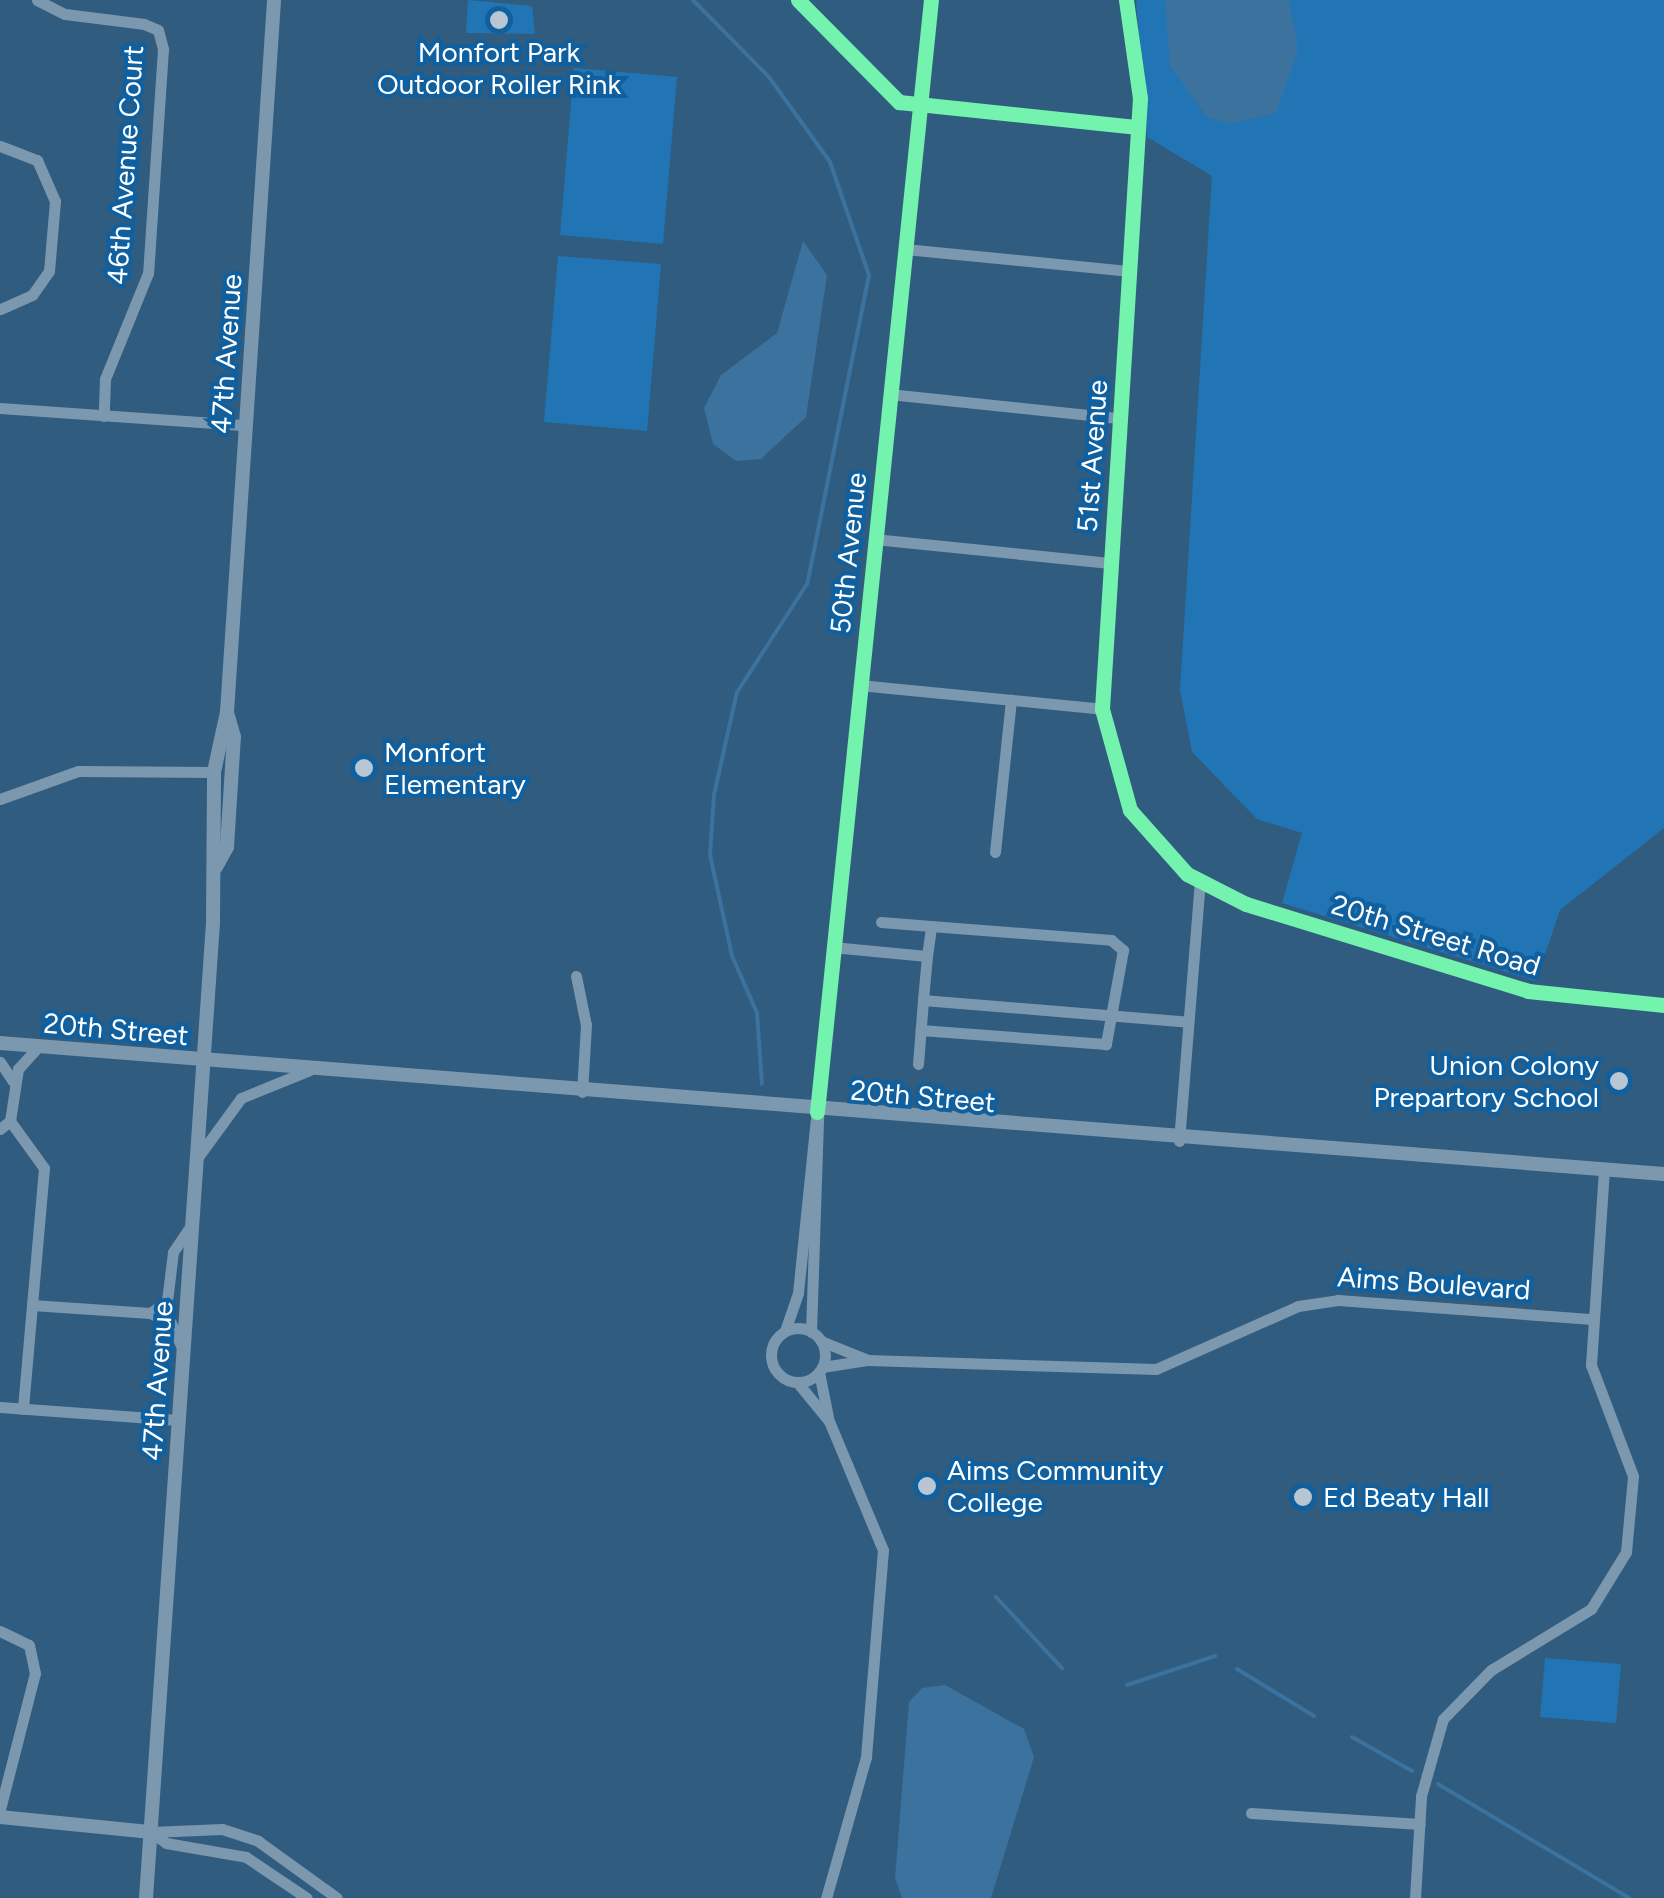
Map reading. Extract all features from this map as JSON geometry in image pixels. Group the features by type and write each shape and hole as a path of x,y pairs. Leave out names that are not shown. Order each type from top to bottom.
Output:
{"main road":[{"name":"47th Avenue","path":"216,867 228,847 227,712 274,0"},
{"name":"47th Avenue","path":"146,1898 216,867 214,772 227,712"},
{"name":"20th Street","path":"0,1043 1179,1142 1664,1174"},
{"path":"0,1817 151,1832"}],"street":[{"name":"46th Avenue Court","path":"37,0 65,14 158,30 148,273 106,379 104,416"},
{"path":"798,0 899,102 1138,126"},
{"name":"50th Avenue","path":"785,1332 817,1112 931,0"},
{"name":"51st Avenue","path":"1126,0 1138,126 1102,709 1130,810 1200,882"},
{"path":"0,146 37,160 55,201 45,279 0,309"},
{"path":"905,249 1128,271"},
{"path":"890,394 1119,418"},
{"path":"0,408 246,425"},
{"path":"874,539 1110,563"},
{"path":"859,684 1102,709"},
{"path":"996,852 1011,700"},
{"path":"0,799 78,771 214,772"},
{"path":"1179,1142 1200,882"},
{"name":"20th Street Road","path":"1200,882 1528,991 1664,1005"},
{"path":"881,922 1119,944 1116,1016 1106,1044 921,1030"},
{"path":"918,1064 931,926"},
{"path":"832,947 927,956"},
{"path":"576,976 586,1024 582,1092"},
{"path":"923,1000 1188,1022"},
{"path":"23,1408 44,1168 5,1125 13,1081 39,1046"},
{"path":"0,1062 13,1081"},
{"path":"196,1160 240,1098 310,1070"},
{"name":"50th Avenue","path":"816,1336 817,1112"},
{"path":"1415,1898 1420,1824 1444,1719 1491,1670 1591,1609 1626,1552 1632,1476 1592,1375 1592,1319 1604,1170"},
{"path":"150,1313 167,1301 174,1252 192,1224"},
{"name":"Aims Boulevard","path":"821,1370 868,1360 1156,1369 1298,1306 1338,1300 1592,1319"},
{"path":"32,1305 150,1313 171,1323 184,1352"},
{"path":"826,1898 866,1757 882,1560 878,1526 828,1421 797,1382 772,1363 785,1332 816,1336 828,1421"},
{"name":"Aims Boulevard","path":"816,1336 868,1360"},
{"path":"797,1382 821,1370"},
{"path":"0,1407 180,1420"},
{"path":"0,1630 30,1645 35,1673 0,1809"},
{"path":"1251,1813 1420,1824"},
{"path":"151,1832 222,1828 258,1841 337,1898"},
{"path":"151,1832 166,1843 246,1857 307,1898"}],"shaded area":[{"name":"Monfort Park Outdoor Roller Rink","path":"468,0 532,6 535,34 466,33"},
{"path":"1136,0 1664,0 1664,828 1560,910 1536,981 1282,903 1302,833 1257,819 1192,752 1180,690 1212,176 1147,137"},
{"path":"1165,0 1289,0 1298,50 1276,113 1231,124 1208,118 1170,66"},
{"path":"574,68 677,77 663,244 560,235"},
{"path":"803,241 827,275 806,417 761,459 736,461 713,444 704,408 721,375 777,333"},
{"path":"558,256 661,264 647,431 544,422"},
{"path":"1545,1658 1621,1664 1616,1723 1540,1717"},
{"path":"945,1685 1024,1729 1034,1757 991,1898 902,1898 895,1878 909,1702 922,1688"}],"waterway":[{"path":"693,0 769,77 830,162 869,275 807,584 737,692 714,795 710,855 732,956 757,1013 762,1084"},
{"path":"996,1597 1062,1668"},
{"path":"1127,1685 1215,1656"},
{"path":"1237,1669 1314,1716"},
{"path":"1352,1737 1412,1771"},
{"path":"1438,1784 1629,1898"}],"cycle path":[{"path":"798,0 899,102 1138,127"},
{"path":"817,1112 931,0"},
{"path":"1126,0 1140,98 1102,709 1130,810 1187,874 1246,904 1528,991 1664,1005"}],"place":[{"name":"Monfort Park Outdoor Roller Rink","path":"499,20"},
{"name":"Monfort Elementary","path":"364,768"},
{"name":"Union Colony Prepartory School","path":"1619,1081"},
{"name":"Aims Community College","path":"927,1486"},
{"name":"Ed Beaty Hall","path":"1303,1497"}]}
